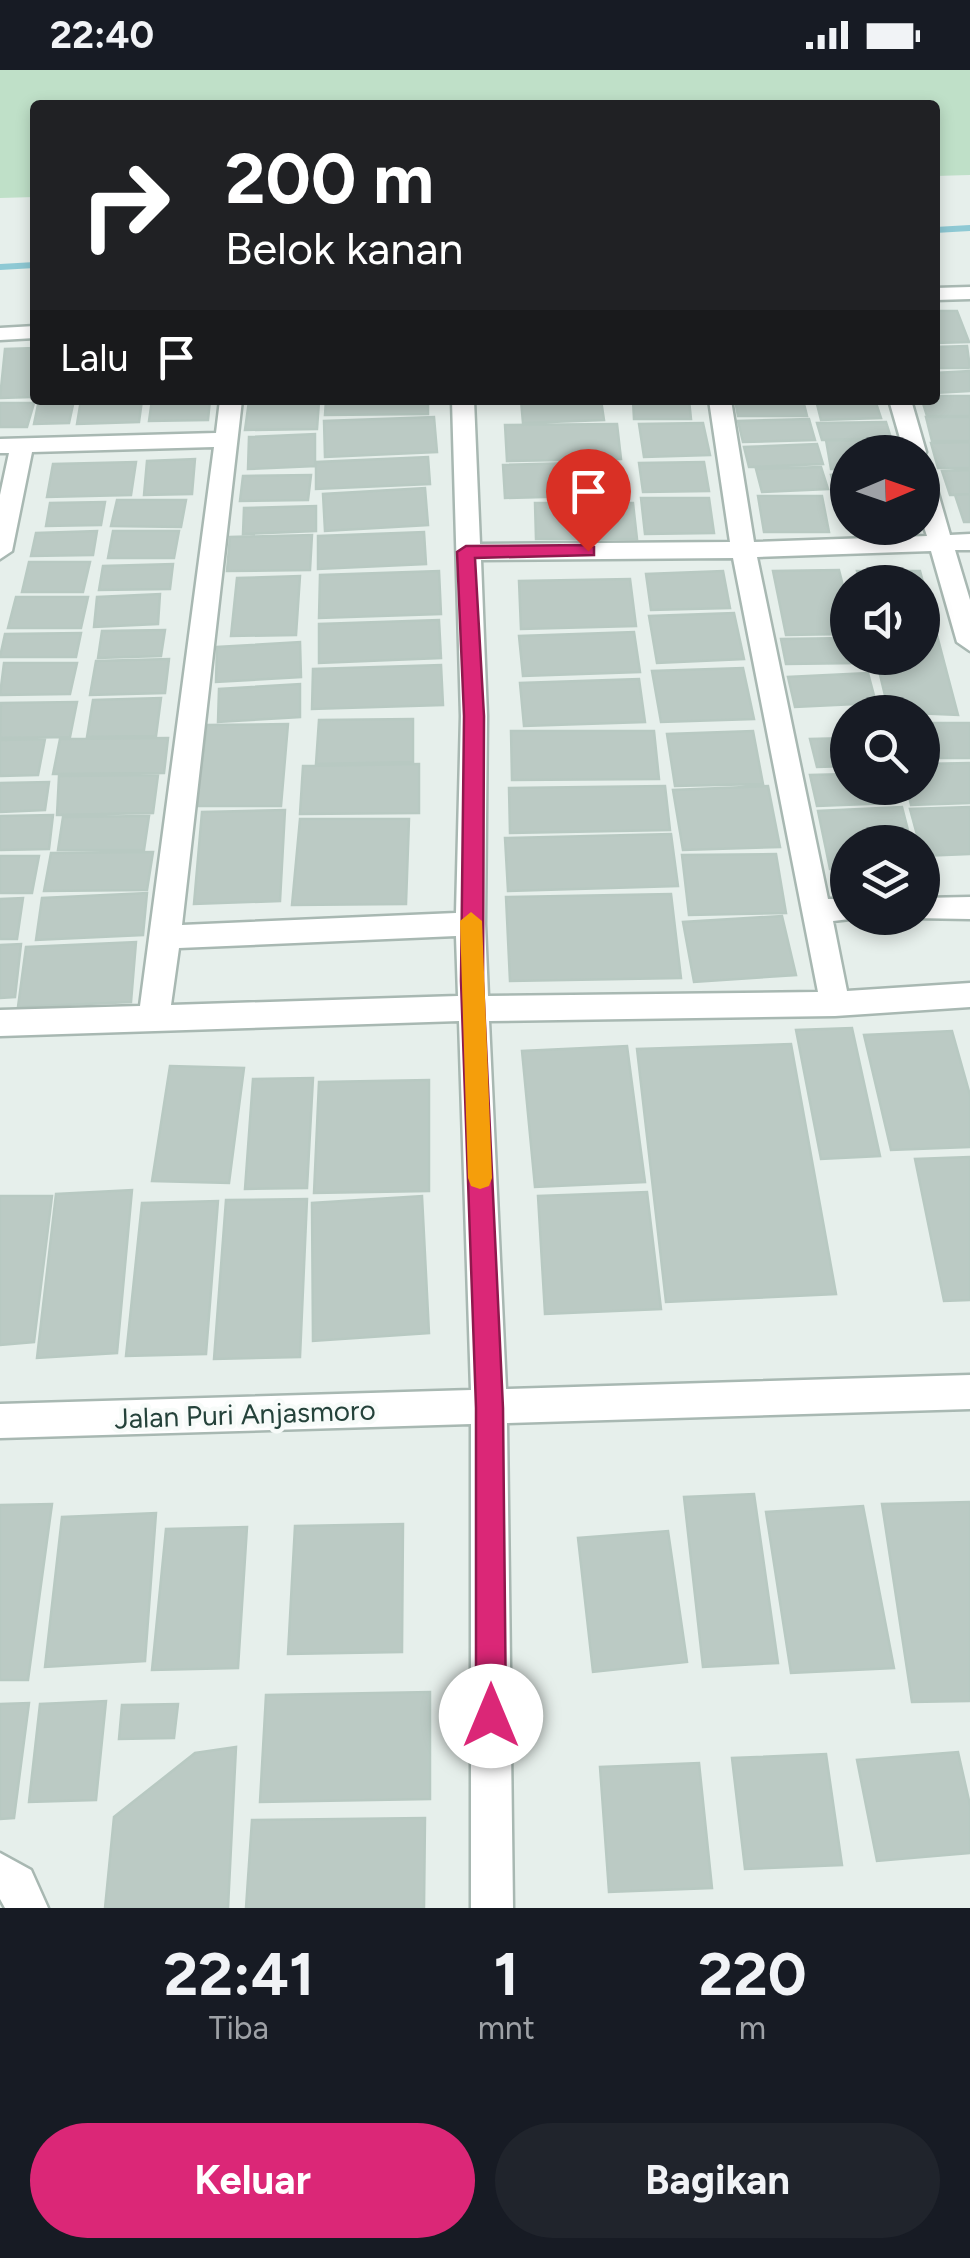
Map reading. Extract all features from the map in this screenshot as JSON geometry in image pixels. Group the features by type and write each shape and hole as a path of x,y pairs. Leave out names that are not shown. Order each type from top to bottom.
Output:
{"street":[{"path":"940,294 970,293"},
{"path":"0,334 30,332"},
{"path":"152,1020 166,937 229,405"},
{"path":"463,405 474,716 470,924 489,1408 492,1908"},
{"path":"721,405 743,550 835,1004"},
{"path":"901,405 910,435"},
{"path":"0,551 11,446 225,440"},
{"path":"970,542 940,542 970,642"},
{"path":"466,552 866,545"},
{"path":"940,909 970,908"},
{"path":"816,910 830,910"},
{"path":"166,937 470,924"},
{"path":"0,1024 473,1009 835,1004 970,995"},
{"name":"Jalan Puri Anjasmoro","path":"0,1421 970,1392"},
{"path":"0,1874 16,1885 26,1908"}],"green space":[{"path":"0,70 970,70 970,175 940,176 940,100 30,100 30,197 0,198"}],"building":[{"path":"940,311 957,311 969,342 940,343"},
{"path":"967,346 970,368 940,368 940,347"},
{"path":"30,348 30,397 0,398 5,349"},
{"path":"970,371 970,391 940,393 940,373"},
{"path":"940,396 970,396 970,416 927,416 924,405 940,405"},
{"path":"0,403 33,405 27,427 0,427"},
{"path":"38,405 73,405 69,423 34,424"},
{"path":"80,405 141,405 139,422 77,424"},
{"path":"151,405 210,405 208,420 149,421"},
{"path":"248,405 319,405 317,429 245,430"},
{"path":"326,405 428,405 428,414 325,415"},
{"path":"521,405 602,405 604,420 523,423"},
{"path":"633,405 690,405 691,419 634,419"},
{"path":"736,405 804,405 807,416 738,416"},
{"path":"817,405 877,405 881,418 821,420"},
{"path":"434,417 437,452 325,457 324,421"},
{"path":"926,417 970,417 970,441 940,441 940,435 930,435"},
{"path":"809,419 815,440 743,442 738,421"},
{"path":"886,422 890,435 830,435 830,440 822,440 817,423"},
{"path":"703,423 710,455 644,457 639,424"},
{"path":"617,424 621,459 507,461 505,425"},
{"path":"315,434 315,466 248,469 249,437"},
{"path":"970,442 970,468 940,468 940,443"},
{"path":"817,444 823,464 749,467 744,447"},
{"path":"428,457 430,484 316,489 316,462"},
{"path":"195,459 192,494 144,495 147,461"},
{"path":"136,462 131,495 47,497 53,464"},
{"path":"611,462 616,495 505,498 503,465"},
{"path":"704,462 709,491 643,492 639,463"},
{"path":"821,467 828,489 762,492 756,469"},
{"path":"970,470 970,494 950,495 942,471"},
{"path":"311,475 308,500 240,501 243,476"},
{"path":"425,488 428,525 325,531 323,494"},
{"path":"970,494 970,522 964,522 955,495"},
{"path":"758,496 822,496 829,532 764,532"},
{"path":"641,498 709,498 714,533 645,534"},
{"path":"117,500 186,500 181,527 111,526"},
{"path":"105,502 101,525 46,526 50,503"},
{"path":"535,503 633,503 637,539 536,539"},
{"path":"316,506 316,531 243,534 244,508"},
{"path":"97,531 93,555 31,556 36,533"},
{"path":"113,531 179,531 174,558 108,558"},
{"path":"424,532 426,564 318,569 318,536"},
{"path":"312,535 310,570 227,571 230,537"},
{"path":"29,562 90,562 83,592 22,592"},
{"path":"173,564 170,589 99,590 103,566"},
{"path":"830,570 830,634 786,635 773,571"},
{"path":"439,571 441,614 319,618 320,575"},
{"path":"723,571 730,608 651,610 646,574"},
{"path":"300,576 296,635 231,636 237,578"},
{"path":"630,579 636,626 521,629 519,581"},
{"path":"160,594 158,624 94,627 97,597"},
{"path":"16,597 88,597 81,628 8,628"},
{"path":"734,613 744,659 657,663 649,616"},
{"path":"439,620 441,658 319,663 319,624"},
{"path":"165,630 161,656 98,658 102,631"},
{"path":"634,632 640,672 523,676 519,636"},
{"path":"81,633 76,657 0,657 5,634"},
{"path":"830,638 830,663 786,664 781,639"},
{"path":"300,642 301,677 216,682 217,647"},
{"path":"940,647 958,715 940,714 940,695 885,695 880,675 940,675"},
{"path":"169,659 165,693 90,695 96,661"},
{"path":"4,663 77,663 70,694 0,695"},
{"path":"441,665 443,705 312,709 313,669"},
{"path":"743,668 754,719 661,722 652,671"},
{"path":"869,675 874,695 830,695 830,705 795,707 788,677"},
{"path":"639,679 645,722 524,726 520,683"},
{"path":"300,684 300,717 218,722 219,689"},
{"path":"161,698 156,736 87,737 93,700"},
{"path":"77,702 70,737 0,738 1,703"},
{"path":"413,719 413,762 316,764 319,720"},
{"path":"940,723 970,723 970,758 940,758"},
{"path":"288,724 281,806 197,806 207,725"},
{"path":"511,731 654,731 659,779 512,780"},
{"path":"753,731 763,784 675,786 667,734"},
{"path":"168,738 164,773 53,774 60,739"},
{"path":"830,738 830,767 817,767 810,739"},
{"path":"45,739 38,775 0,776 0,740"},
{"path":"970,763 970,803 940,804 940,764"},
{"path":"419,764 419,813 300,814 303,766"},
{"path":"830,774 830,805 843,805 817,806 810,775"},
{"path":"158,775 153,813 57,815 59,776"},
{"path":"49,782 45,810 0,812 0,783"},
{"path":"665,786 670,830 510,833 509,788"},
{"path":"768,786 780,847 683,850 673,790"},
{"path":"902,807 907,825 830,825 830,869 818,811"},
{"path":"970,807 970,854 940,855 940,825 914,825 910,809"},
{"path":"285,810 280,901 194,904 202,812"},
{"path":"53,815 49,849 0,850 0,816"},
{"path":"149,816 144,850 58,850 63,817"},
{"path":"300,819 409,819 406,904 292,905"},
{"path":"671,834 678,886 508,891 505,838"},
{"path":"153,852 147,890 44,891 51,853"},
{"path":"776,854 786,913 689,915 682,855"},
{"path":"0,856 39,856 32,893 0,893"},
{"path":"147,893 143,935 36,940 42,898"},
{"path":"671,894 681,978 510,981 506,897"},
{"path":"23,898 17,939 0,939 0,899"},
{"path":"782,916 796,975 694,982 683,922"},
{"path":"136,942 131,1002 18,1007 26,947"},
{"path":"21,944 15,997 0,998 0,945"},
{"path":"852,1028 880,1156 821,1159 796,1030"},
{"path":"952,1031 970,1095 970,1147 891,1150 864,1035"},
{"path":"791,1044 836,1294 666,1302 637,1049"},
{"path":"627,1046 645,1182 535,1187 522,1051"},
{"path":"170,1066 244,1068 229,1183 152,1181"},
{"path":"313,1078 307,1188 245,1189 253,1079"},
{"path":"429,1080 429,1191 314,1193 319,1082"},
{"path":"970,1157 970,1300 944,1301 915,1159"},
{"path":"132,1190 117,1353 37,1358 56,1194"},
{"path":"647,1192 661,1309 545,1314 538,1196"},
{"path":"0,1196 52,1196 34,1342 0,1345"},
{"path":"422,1196 429,1333 313,1341 312,1203"},
{"path":"307,1199 300,1357 214,1359 226,1200"},
{"path":"218,1201 206,1354 126,1356 142,1203"},
{"path":"754,1494 778,1663 703,1667 684,1497"},
{"path":"970,1502 970,1701 912,1702 882,1504"},
{"path":"52,1504 28,1680 0,1680 0,1505"},
{"path":"863,1506 894,1668 791,1673 766,1512"},
{"path":"156,1513 145,1661 45,1667 62,1517"},
{"path":"403,1524 402,1652 288,1654 295,1526"},
{"path":"247,1527 238,1668 152,1670 166,1529"},
{"path":"668,1531 687,1662 593,1672 578,1538"},
{"path":"430,1692 430,1799 260,1802 266,1695"},
{"path":"106,1701 96,1800 29,1802 40,1704"},
{"path":"29,1703 14,1818 0,1819 0,1704"},
{"path":"178,1704 174,1738 119,1739 122,1705"},
{"path":"236,1747 228,1908 105,1908 114,1817 195,1753"},
{"path":"958,1752 970,1805 970,1853 877,1861 857,1760"},
{"path":"826,1754 842,1865 745,1869 732,1758"},
{"path":"699,1763 712,1888 609,1892 600,1767"},
{"path":"425,1818 424,1908 246,1908 252,1820"}],"waterway":[{"path":"940,230 970,228"},
{"path":"0,267 30,265"}],"slow traffic":[{"path":"471,921 480,1178"}],"route":[{"path":"491,1716 489,1408 470,924 474,716 466,552 588,551"}]}
